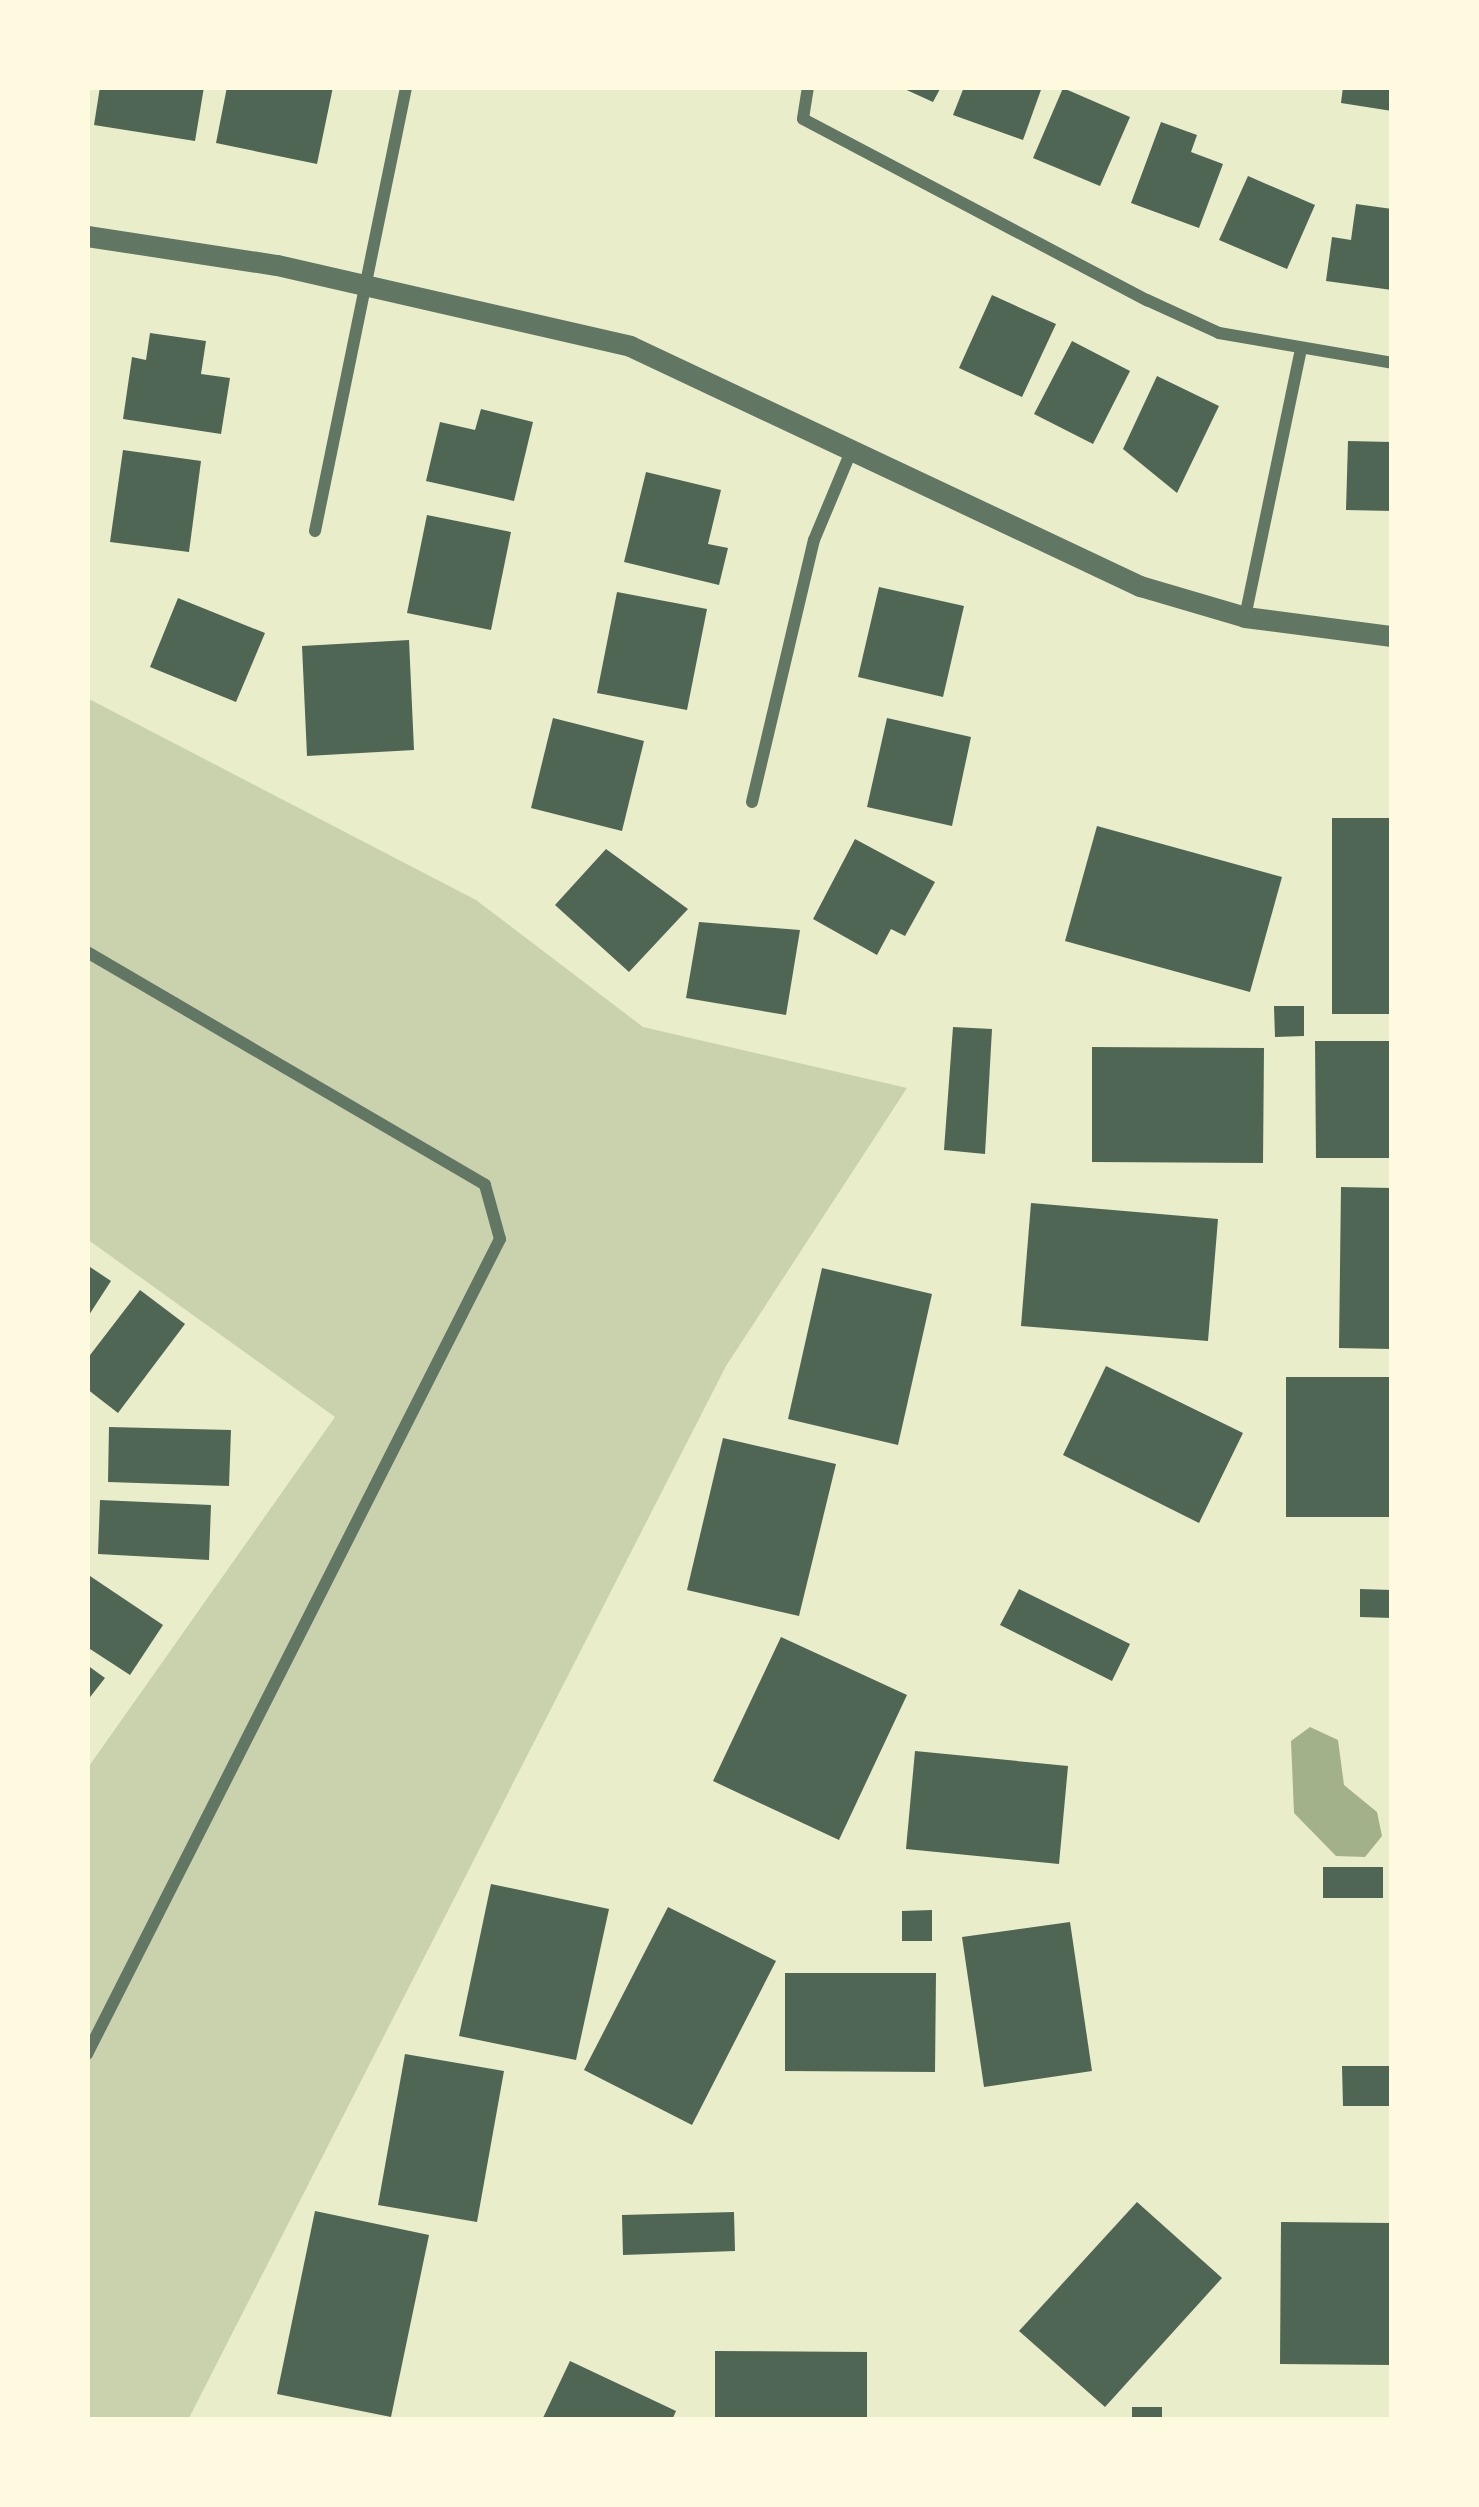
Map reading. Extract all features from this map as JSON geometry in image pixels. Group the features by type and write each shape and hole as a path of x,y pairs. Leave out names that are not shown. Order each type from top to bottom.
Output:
{"street":[{"path":"315,531 406,87"},
{"path":"808,87 803,119 1147,301 1300,352 1392,363"},
{"path":"87,236 365,285 630,346 852,448 1075,560 1245,617 1392,636"},
{"path":"1245,617 1300,352"},
{"path":"752,802 814,540 852,448"},
{"path":"87,952 485,1185 500,1239 87,2054"}],"shaded area":[{"path":"87,698 476,900 643,1027 907,1088 726,1366 188,2420 87,2420 87,1769 335,1417 87,1239"},
{"path":"1310,1727 1338,1740 1344,1785 1377,1812 1382,1836 1365,1857 1336,1856 1294,1813 1291,1741"}],"building":[{"path":"100,87 204,87 195,141 94,125"},
{"path":"227,87 333,87 317,164 216,143"},
{"path":"900,87 941,87 933,102"},
{"path":"964,87 1042,87 1023,140 953,115"},
{"path":"1343,87 1392,87 1392,111 1341,103"},
{"path":"1063,88 1130,117 1100,186 1033,158"},
{"path":"1161,122 1197,135 1191,152 1223,164 1199,228 1131,203"},
{"path":"1248,176 1315,205 1287,269 1219,240"},
{"path":"1356,204 1392,209 1392,290 1326,281 1332,237 1351,240"},
{"path":"992,295 1056,324 1022,397 959,368"},
{"path":"150,333 206,341 201,374 230,378 221,434 123,419 132,357 146,360"},
{"path":"1072,341 1130,371 1093,444 1034,414"},
{"path":"1157,376 1219,406 1177,493 1123,449"},
{"path":"481,409 533,422 514,501 426,481 440,422 475,430"},
{"path":"1348,441 1392,442 1392,511 1346,510"},
{"path":"123,450 201,461 189,552 110,542"},
{"path":"646,472 721,490 708,544 728,548 719,585 624,562"},
{"path":"427,515 511,532 491,630 407,613"},
{"path":"879,587 964,606 943,697 858,677"},
{"path":"617,592 707,609 687,710 597,693"},
{"path":"178,598 265,633 236,702 150,667"},
{"path":"409,640 414,750 307,756 302,646"},
{"path":"553,718 644,741 622,831 531,808"},
{"path":"887,718 971,737 952,826 867,807"},
{"path":"1332,818 1392,818 1392,1014 1332,1014"},
{"path":"1097,826 1282,877 1250,992 1065,941"},
{"path":"855,839 935,882 905,936 891,929 877,955 813,919"},
{"path":"606,849 688,909 629,972 555,905"},
{"path":"699,922 800,930 786,1015 686,998"},
{"path":"1274,1006 1304,1006 1304,1036 1275,1037"},
{"path":"953,1027 992,1029 985,1154 944,1150"},
{"path":"1315,1041 1392,1041 1392,1158 1316,1158"},
{"path":"1092,1047 1264,1048 1263,1163 1092,1162"},
{"path":"1341,1187 1392,1188 1392,1349 1339,1348"},
{"path":"1031,1203 1218,1219 1208,1341 1021,1326"},
{"path":"87,1265 111,1281 87,1318"},
{"path":"822,1268 932,1294 898,1445 788,1419"},
{"path":"140,1290 185,1324 118,1413 87,1389 87,1359"},
{"path":"1106,1366 1243,1433 1199,1523 1063,1455"},
{"path":"1286,1377 1392,1377 1392,1517 1286,1517"},
{"path":"109,1427 231,1430 229,1486 108,1482"},
{"path":"723,1438 836,1464 799,1616 687,1590"},
{"path":"100,1500 211,1505 209,1560 98,1554"},
{"path":"87,1574 163,1625 130,1675 87,1647"},
{"path":"1019,1589 1130,1644 1112,1681 1000,1625"},
{"path":"1360,1589 1392,1590 1392,1618 1360,1617"},
{"path":"781,1637 907,1695 839,1840 713,1781"},
{"path":"87,1665 105,1678 87,1701"},
{"path":"915,1751 1068,1766 1059,1864 906,1849"},
{"path":"1323,1867 1383,1867 1383,1898 1323,1898"},
{"path":"491,1884 609,1909 576,2060 459,2036"},
{"path":"668,1907 776,1961 692,2125 584,2070"},
{"path":"932,1910 932,1941 902,1941 902,1911"},
{"path":"1070,1922 1092,2071 984,2087 962,1937"},
{"path":"785,1973 936,1973 935,2072 785,2071"},
{"path":"405,2054 504,2071 477,2222 378,2205"},
{"path":"1342,2066 1392,2066 1392,2106 1343,2106"},
{"path":"1137,2202 1222,2278 1105,2407 1019,2331"},
{"path":"315,2211 429,2235 391,2417 277,2394"},
{"path":"734,2212 735,2251 623,2255 622,2215"},
{"path":"1281,2222 1392,2223 1392,2365 1280,2364"},
{"path":"715,2351 867,2352 867,2420 715,2420"},
{"path":"570,2361 676,2411 672,2420 542,2420"},
{"path":"1132,2407 1162,2407 1162,2420 1132,2420"}]}
